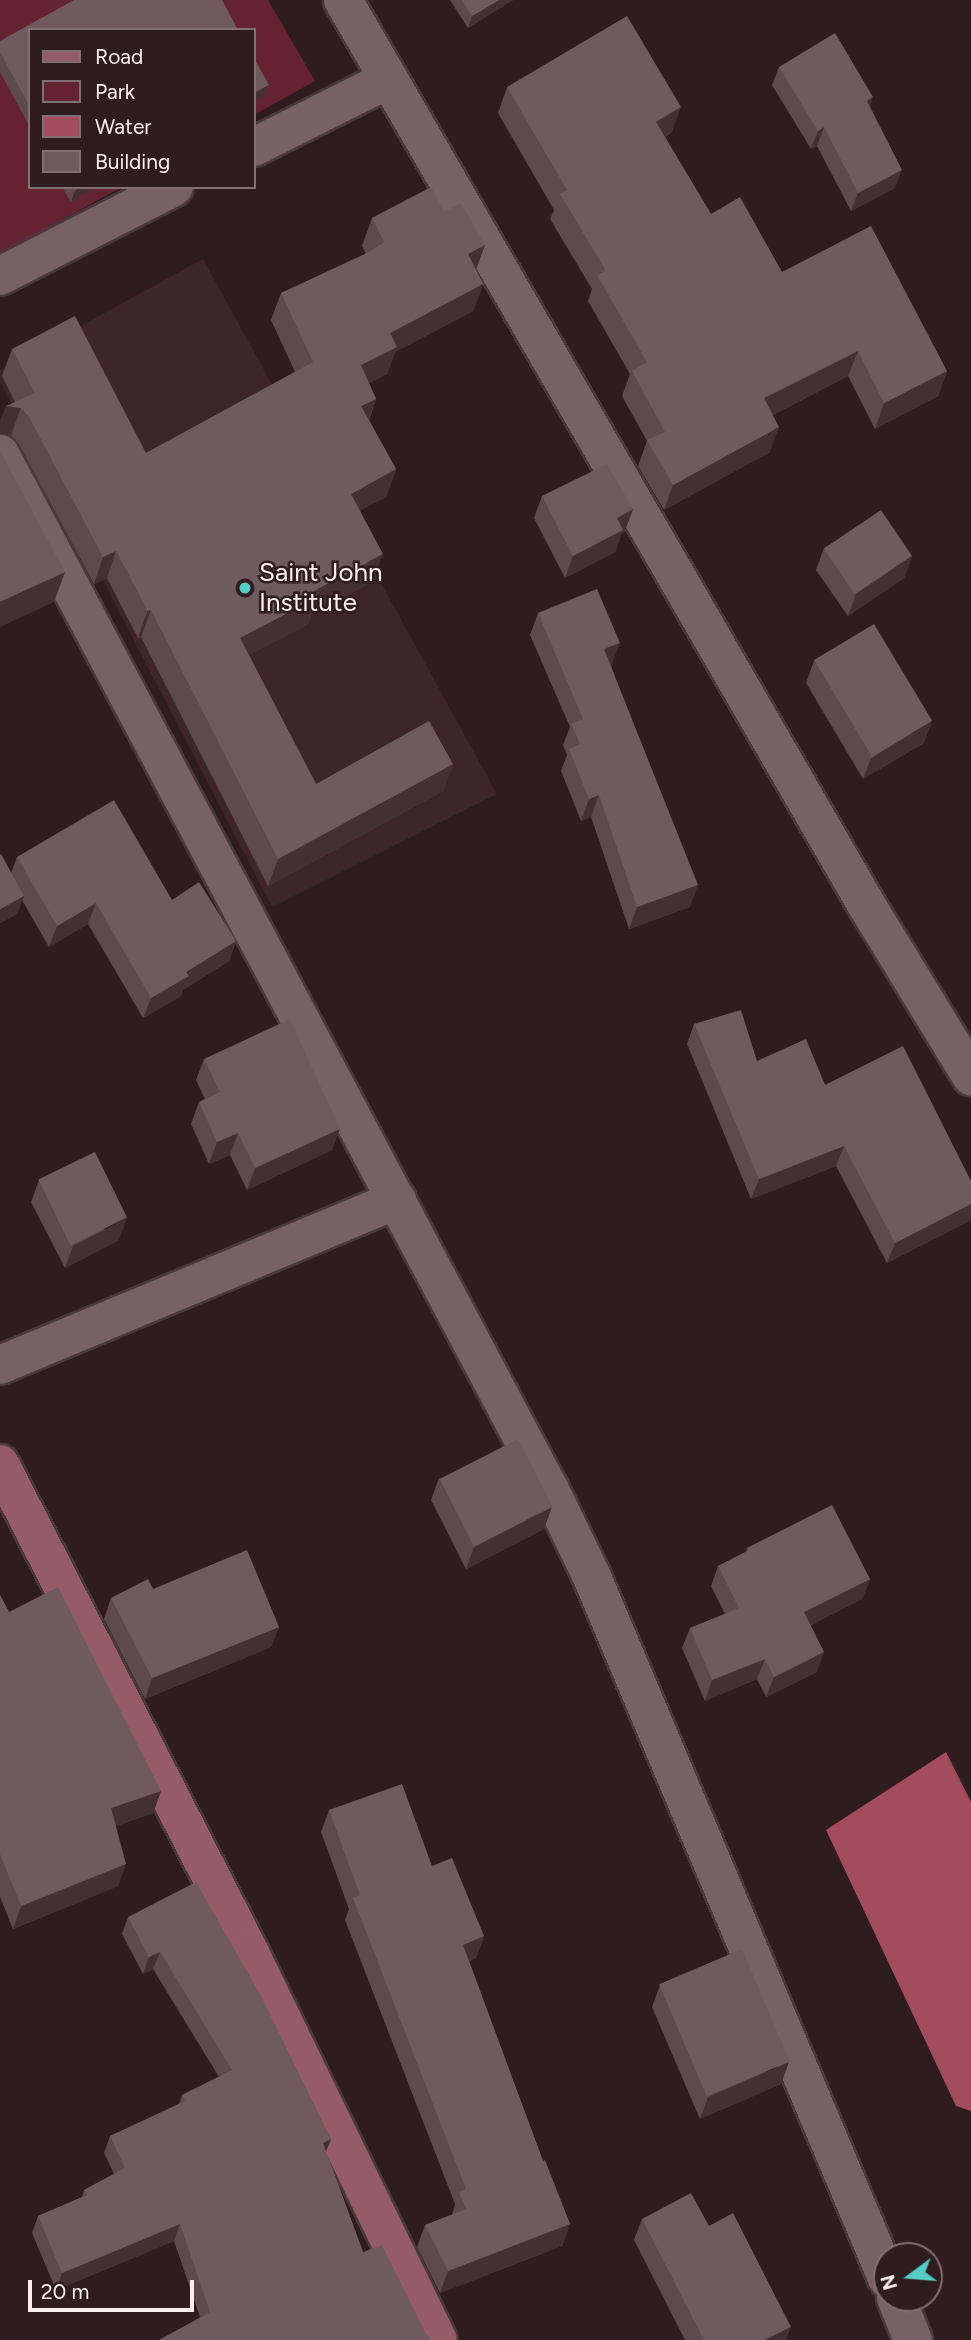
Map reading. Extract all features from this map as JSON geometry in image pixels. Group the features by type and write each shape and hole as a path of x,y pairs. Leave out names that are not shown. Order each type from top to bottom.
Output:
{"street":[{"path":"343,0 859,892 971,1076"},
{"path":"256,146 389,79"},
{"path":"0,276 170,189"},
{"path":"0,454 496,1383 592,1577 873,2245"},
{"path":"0,1365 397,1200"},
{"path":"0,1464 249,1951 438,2340"},
{"path":"901,2312 913,2340"}],"shaded area":[{"name":"Saint John Institute","path":"203,259 497,794 272,907 0,382 0,370"}],"green space":[{"path":"0,0 268,0 315,81 256,114 256,28 28,28 28,189 118,189 0,254"}],"water":[{"path":"946,1752 971,1802 971,2111 956,2106 826,1830"}],"building":[{"path":"74,0 222,0 237,28 28,28 28,103 0,52 0,41"},
{"path":"462,0 499,0 472,16"},
{"path":"627,16 681,107 656,122 711,214 740,197 782,272 871,226 947,371 884,403 858,351 764,398 779,427 673,485 647,440 665,432 632,371 647,362 597,275 606,271 560,194 567,190 507,87"},
{"path":"835,33 873,97 867,101 902,170 858,193 824,127 818,131 779,67"},
{"path":"256,62 269,85 256,92"},
{"path":"431,187 444,212 461,203 485,245 468,254 483,284 390,333 397,347 361,365 376,399 361,406 396,469 351,494 383,554 314,591 318,597 240,638 316,784 429,721 453,764 278,859 151,610 148,611 116,551 103,557 29,417 21,408 6,406 35,393 12,349 75,316 146,453 313,362 281,293 369,252 384,242 372,218"},
{"path":"0,451 65,572 0,602"},
{"path":"607,464 633,509 617,518 623,530 573,556 542,496"},
{"path":"881,510 912,556 855,594 824,549"},
{"path":"597,589 620,643 604,649 698,885 637,907 599,795 589,799 569,749 580,744 571,724 583,719 538,613"},
{"path":"874,624 932,721 872,757 814,660"},
{"path":"114,800 172,900 199,882 236,941 186,972 189,976 151,998 96,903 57,926 17,857"},
{"path":"0,855 24,896 0,909"},
{"path":"741,1010 757,1061 806,1039 825,1085 903,1046 971,1181 971,1204 895,1243 844,1146 759,1179 694,1024"},
{"path":"290,1019 340,1129 255,1168 238,1133 217,1142 199,1102 220,1092 204,1059"},
{"path":"95,1152 127,1218 70,1245 38,1180"},
{"path":"518,1439 553,1507 474,1547 440,1479"},
{"path":"832,1505 870,1579 804,1612 824,1652 774,1677 765,1659 712,1680 690,1628 739,1608 718,1566 749,1550 747,1548"},
{"path":"247,1550 279,1627 152,1678 111,1598 148,1579 153,1589"},
{"path":"58,1587 161,1791 111,1808 126,1864 21,1906 0,1854 0,1595 9,1612"},
{"path":"402,1784 432,1866 452,1858 484,1936 463,1945 543,2161 545,2160 570,2224 448,2271 425,2225 466,2209 459,2192 466,2189 353,1898 360,1895 329,1810"},
{"path":"196,1882 261,1996 331,2139 323,2143 363,2252 382,2245 431,2340 159,2340 210,2312 180,2224 62,2273 38,2216 87,2195 84,2190 125,2168 110,2136 185,2101 182,2095 232,2070 160,1952 149,1957 128,1917"},
{"path":"742,1949 790,2061 707,2096 659,1984"},
{"path":"691,2193 709,2226 733,2213 791,2327 764,2340 704,2340 642,2219"}],"place":[{"name":"Saint John Institute","path":"245,588"}]}
